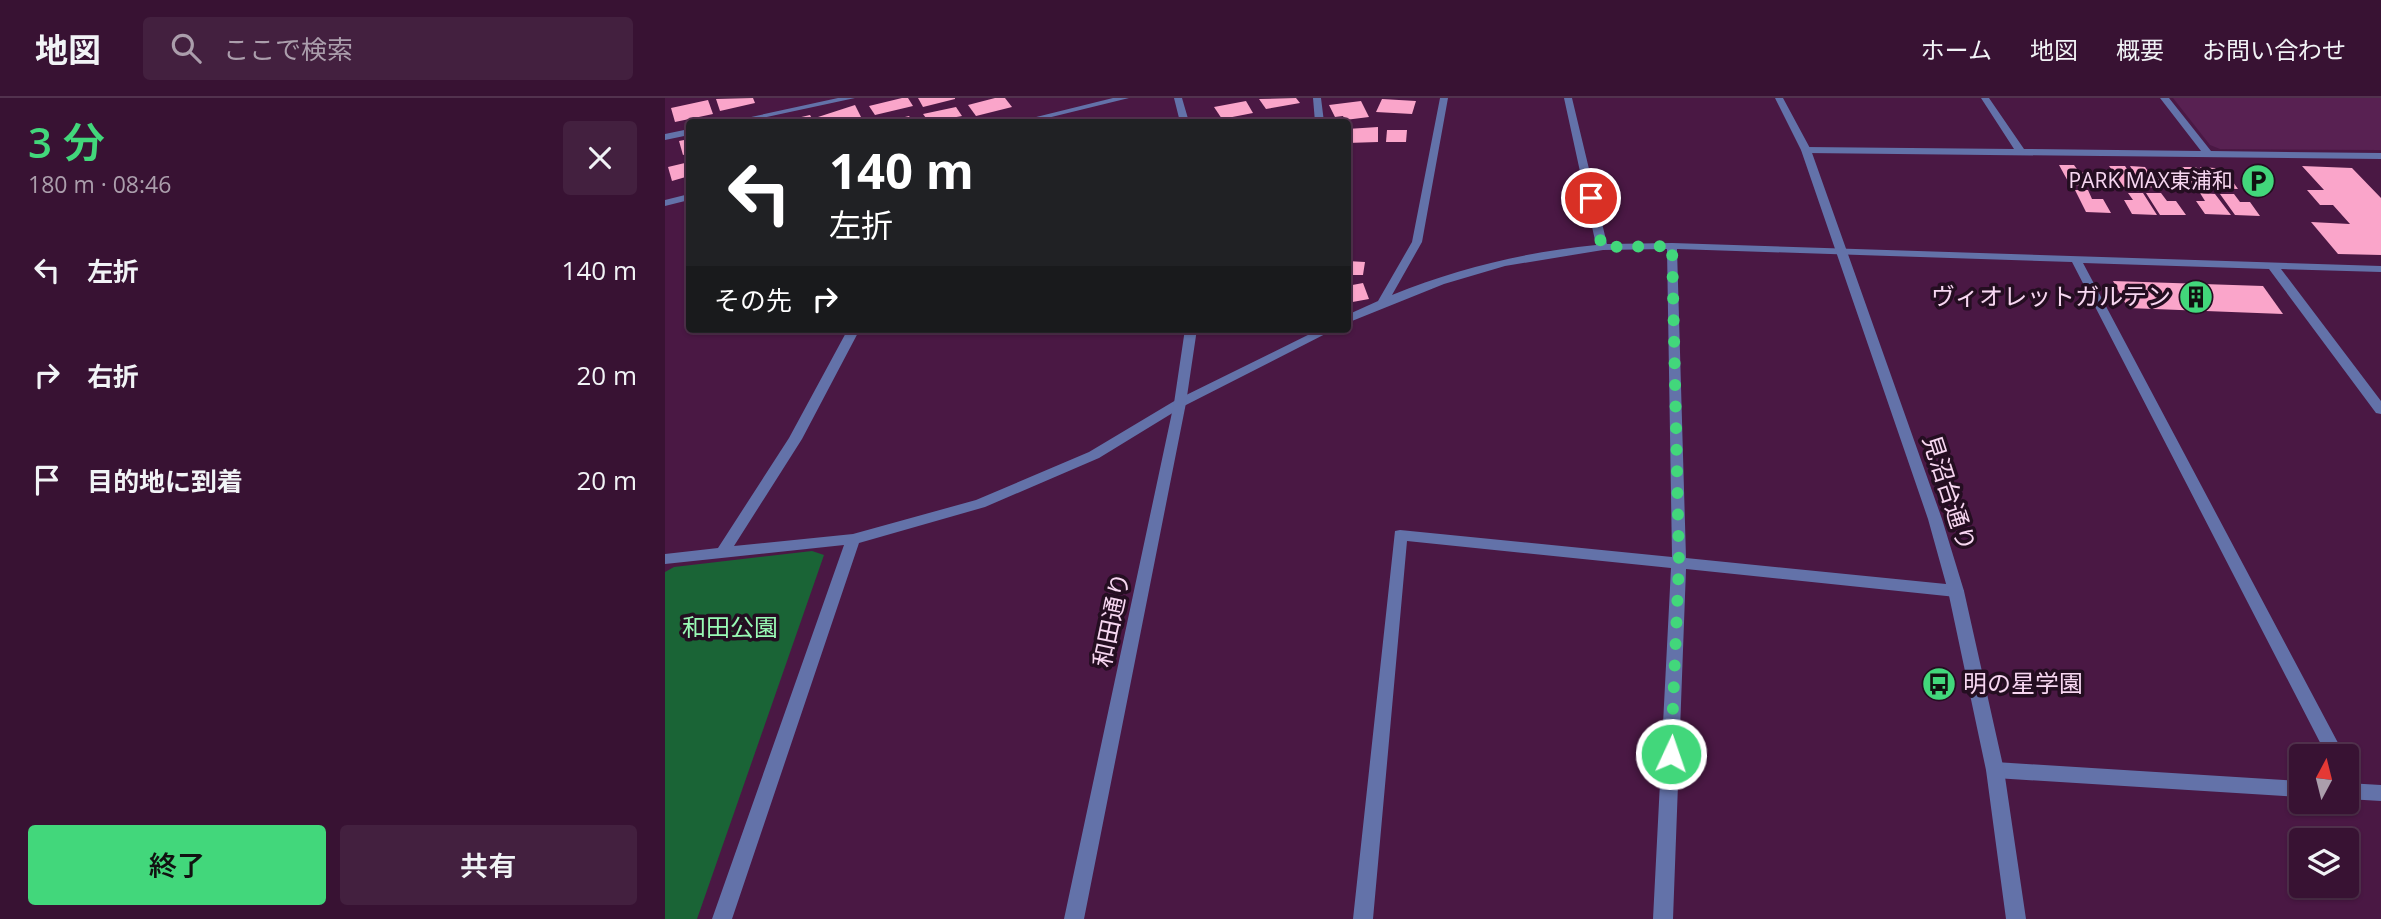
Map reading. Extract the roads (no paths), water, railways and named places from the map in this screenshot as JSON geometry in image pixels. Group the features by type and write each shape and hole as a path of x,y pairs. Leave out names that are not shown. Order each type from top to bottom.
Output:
{"street":[{"path":"748,119 851,98"},
{"path":"1034,119 1125,98"},
{"path":"1178,98 1184,119"},
{"path":"1317,98 1320,119"},
{"path":"1383,302 1417,242 1444,98"},
{"path":"1568,98 1602,247"},
{"name":"見沼台通り","path":"1779,98 1806,150 1935,519 1956,591 1995,770 2016,919"},
{"path":"1985,98 2021,152"},
{"path":"2164,98 2209,155"},
{"path":"665,137 686,133"},
{"path":"1806,150 2377,156 2381,165"},
{"path":"665,203 686,198"},
{"path":"1351,318 1383,302 1458,275 1511,261 1602,247 1672,246 2381,269"},
{"path":"1663,919 1679,562 1672,246"},
{"path":"2077,261 2330,744"},
{"path":"2273,266 2381,410"},
{"path":"722,553 795,439 853,333"},
{"name":"和田通り","path":"1074,919 1180,403 1190,333"},
{"path":"665,559 853,539 980,504 1094,455 1180,403 1321,333"},
{"path":"1363,919 1400,535 1956,591"},
{"path":"722,919 853,539"},
{"path":"1995,770 2289,788"},
{"path":"2359,789 2381,793"}],"place":[{"name":"PARK MAX東浦和","path":"2258,181"},
{"name":"ヴィオレットガルテン","path":"2196,297"},
{"name":"明の星学園","path":"1939,684"}],"park label":[{"name":"和田公園","path":"730,628"}]}
